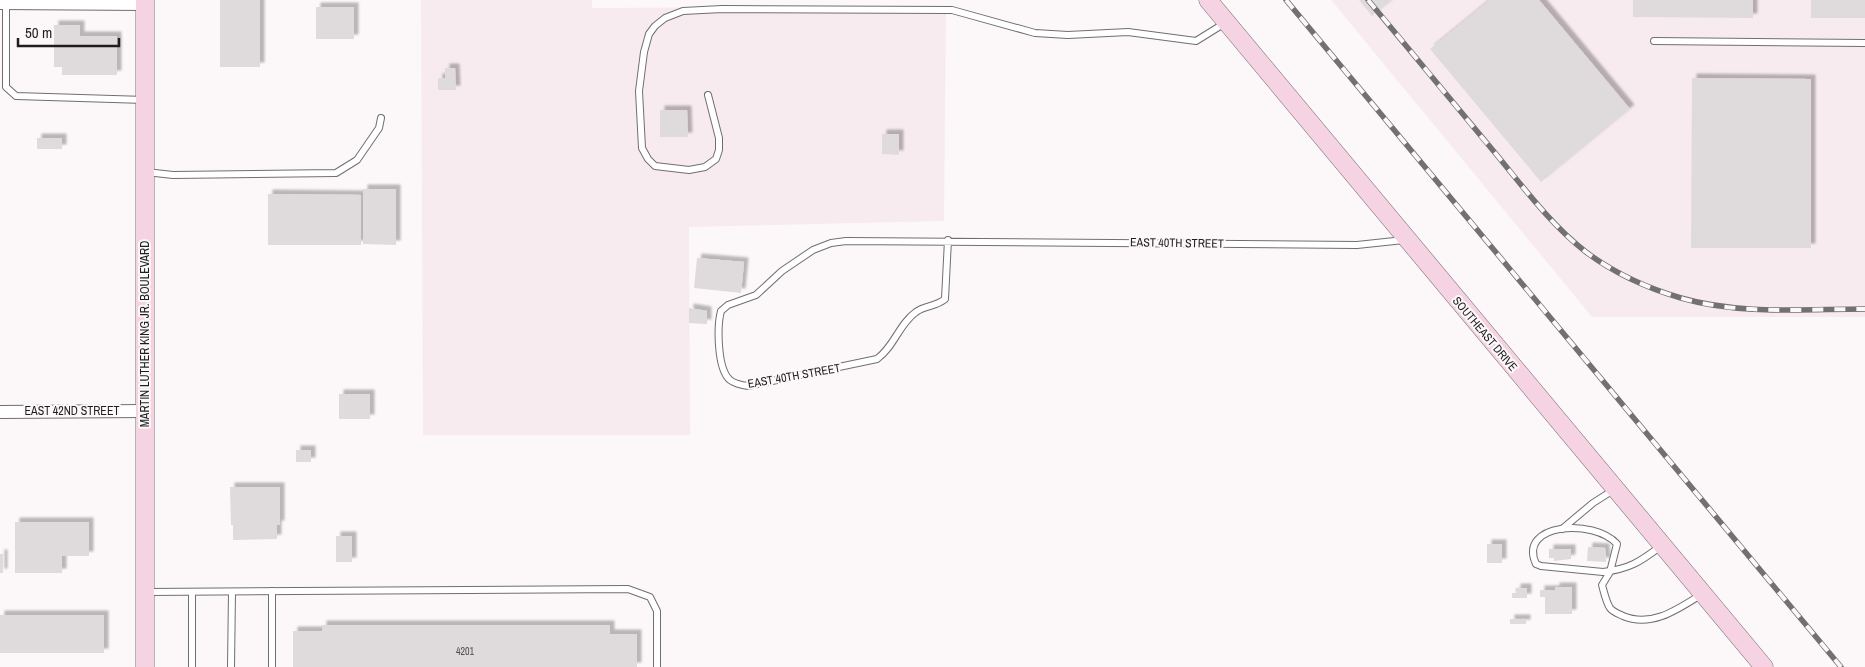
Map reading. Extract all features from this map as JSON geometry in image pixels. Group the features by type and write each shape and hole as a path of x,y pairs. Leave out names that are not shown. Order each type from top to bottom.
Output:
{"main road":[{"name":"SOUTHEAST DRIVE","path":"1208,0 1406,240 1764,667"},
{"name":"MARTIN LUTHER KING JR. BOULEVARD","path":"145,2 145,667"}],"street":[{"path":"3,3 145,2"},
{"name":"EAST 42ND STREET","path":"0,412 145,411"}],"lane":[{"path":"3,3 6,87 16,96 145,100"},
{"path":"708,95 719,138 719,150 716,159 705,167 689,170 675,170 655,166 648,159 642,148 640,91 644,52 649,34 655,26 665,18 683,11 722,9 952,10 1035,33 1068,35 1128,32 1196,41 1226,22"},
{"path":"1654,42 1865,43"},
{"path":"145,172 173,175 336,172 357,160 379,128 381,118"},
{"name":"EAST 40TH STREET","path":"948,240 945,299 937,305 914,313 878,359 748,386 737,384 726,376 720,351 719,328 721,311 728,305 756,295 782,271 813,250 832,243 846,241 948,240 1358,245 1406,240"},
{"path":"1562,529 1593,503 1615,489"},
{"path":"1662,545 1633,566 1610,572 1567,569 1536,564 1532,549 1537,539 1548,532 1562,529 1580,528 1597,530 1610,536 1617,544 1610,572 1602,586 1610,608 1632,620 1646,621 1658,618 1677,610 1703,594"},
{"path":"145,592 628,589 650,597 657,611 657,667"},
{"path":"272,591 272,667"},
{"path":"192,592 192,667"},
{"path":"231,667 232,592"}],"shaded area":[{"path":"421,0 592,0 592,8 946,6 944,221 689,227 690,435 423,435"},
{"path":"1331,0 1865,0 1865,317 1592,317"}],"building":[{"path":"220,0 260,0 260,67 220,67"},
{"path":"1359,0 1392,0 1372,16"},
{"path":"1490,0 1539,0 1630,109 1541,182 1430,49"},
{"path":"1633,0 1753,0 1753,18 1633,17"},
{"path":"1811,0 1865,0 1865,18 1811,18"},
{"path":"316,7 354,7 354,39 316,39"},
{"path":"54,25 80,25 80,36 117,36 117,75 62,75 62,67 54,67"},
{"path":"445,68 455,68 456,90 438,90 438,78 445,78"},
{"path":"1692,78 1811,79 1811,248 1691,248"},
{"path":"660,110 687,110 688,137 660,137"},
{"path":"882,134 899,134 899,155 882,154"},
{"path":"37,138 62,138 62,149 37,149"},
{"path":"363,189 396,189 396,245 363,244"},
{"path":"268,194 361,195 361,245 268,245"},
{"path":"697,258 744,262 741,293 694,288"},
{"path":"689,308 707,311 707,324 689,323"},
{"path":"339,394 370,394 370,419 339,419"},
{"path":"296,450 311,450 311,462 296,462"},
{"path":"230,487 280,487 280,525 277,525 277,539 233,540"},
{"path":"15,522 89,522 89,556 62,556 62,573 15,573"},
{"path":"336,536 352,536 352,562 336,562"},
{"path":"1487,544 1502,544 1502,563 1487,563"},
{"path":"1588,547 1605,548 1606,562 1587,561"},
{"path":"1549,549 1571,549 1571,559 1554,561 1554,558 1549,558"},
{"path":"0,554 3,554 3,573 0,573"},
{"path":"1555,587 1572,587 1572,614 1545,614 1545,597 1540,597 1540,590 1555,590"},
{"path":"1516,588 1527,588 1527,598 1512,598 1512,593 1516,593"},
{"path":"0,615 104,615 104,653 0,653"},
{"path":"1510,619 1526,619 1526,624 1510,624"},
{"path":"322,625 610,625 610,634 637,634 637,667 293,667 293,631 322,631"}],"railway":[{"path":"1286,0 1841,667"},
{"path":"1368,0 1550,218 1586,252 1608,267 1656,290 1681,298 1726,307 1772,310 1865,309"}]}
